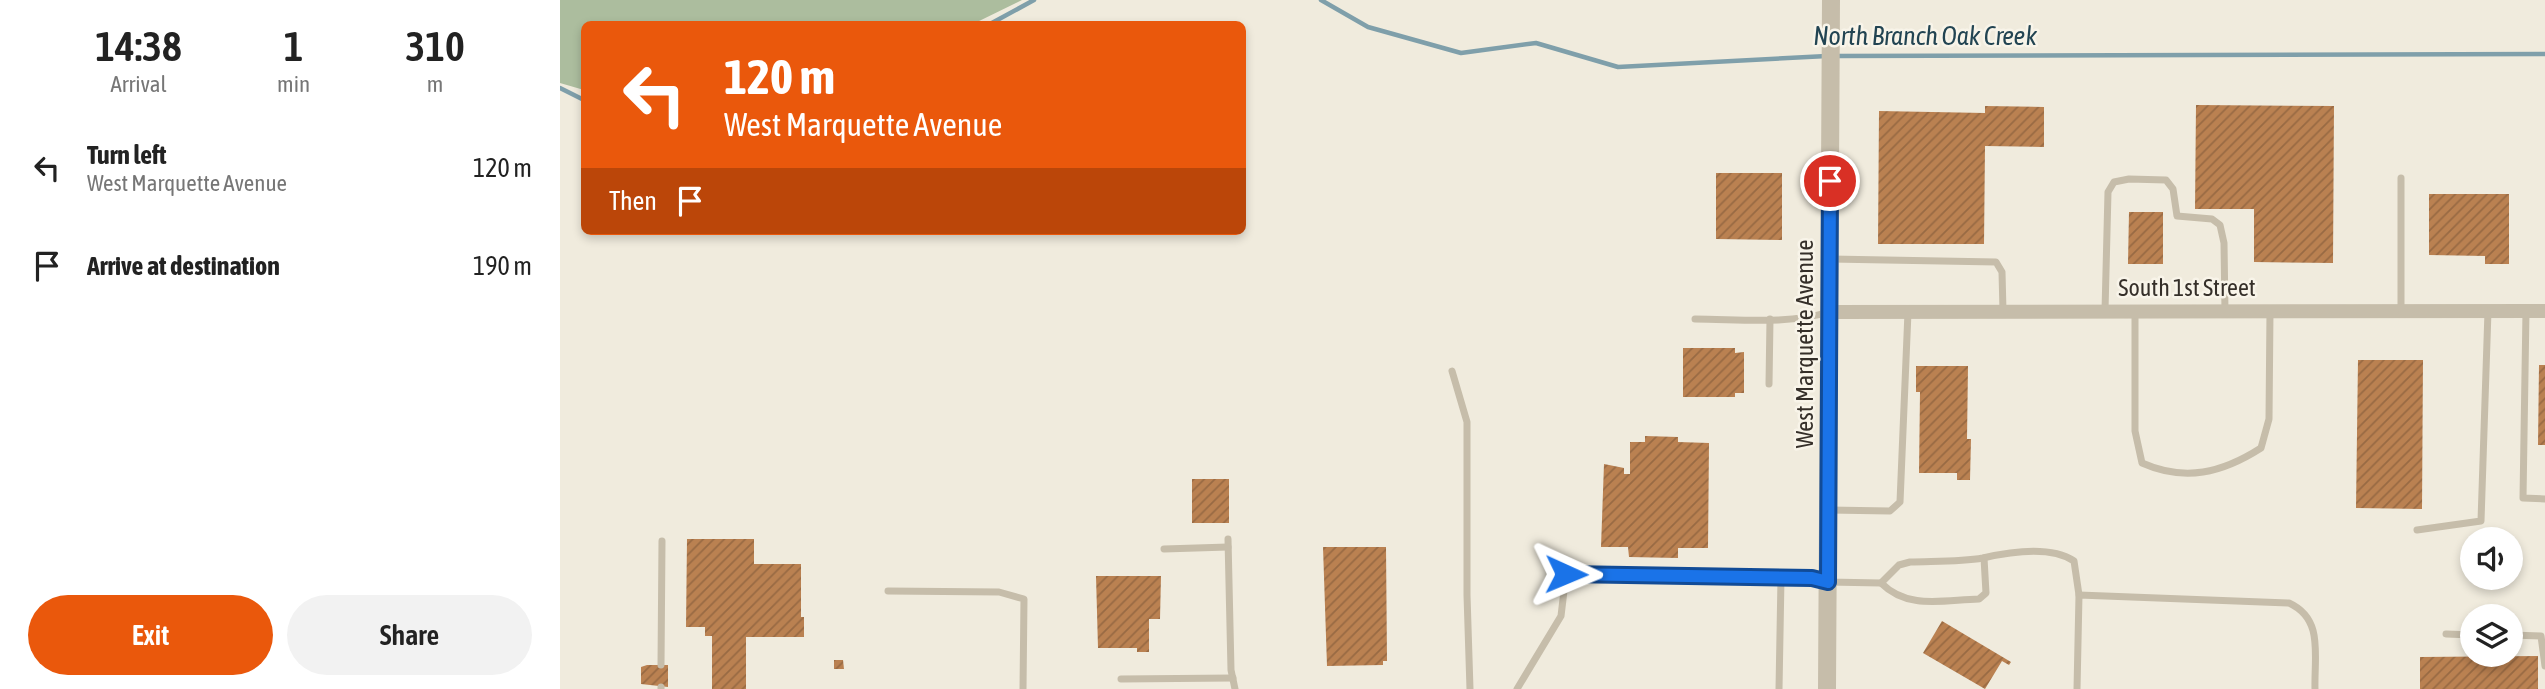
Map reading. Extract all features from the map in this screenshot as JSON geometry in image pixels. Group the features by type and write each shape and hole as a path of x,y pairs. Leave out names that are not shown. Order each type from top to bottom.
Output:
{"street":[{"name":"West Marquette Avenue","path":"1827,689 1831,0"},
{"name":"South 1st Street","path":"1830,312 2545,311"}],"lane":[{"path":"2401,178 2401,310"},
{"path":"2105,311 2108,192 2114,182 2129,179 2166,180 2173,189 2177,216 2212,219 2220,225 2224,236 2225,310"},
{"path":"1830,259 1996,262 2002,272 2003,311"},
{"path":"2135,310 2135,431 2142,463 2164,473 2194,476 2234,465 2261,448 2269,419 2270,310"},
{"path":"2526,310 2523,498 2545,499"},
{"path":"2417,530 2481,521 2488,311"},
{"path":"1695,318 1770,319 1814,317 1830,312"},
{"path":"1828,510 1890,511 1900,502 1908,312"},
{"path":"1769,384 1770,319"},
{"path":"1452,371 1467,422 1466,595 1470,689"},
{"path":"661,665 662,541"},
{"path":"1164,549 1228,543 1235,689"},
{"path":"1881,583 1899,565 1984,558 1996,553 2063,554 2074,561 2079,595 2077,689"},
{"path":"1517,689 1561,616 1566,574 1812,578 1828,582 1881,583 1894,595 1906,601 1979,599 1986,593 1984,558"},
{"path":"1779,689 1781,578"},
{"path":"888,591 999,592 1024,599 1023,689"},
{"path":"2079,595 2289,603 2303,610 2313,624 2315,689"},
{"path":"2446,634 2460,635"},
{"path":"2523,635 2541,636 2545,666"},
{"path":"1121,679 1233,678"}],"green space":[{"path":"560,0 1022,0 979,21 581,21 581,89 560,83"}],"building":[{"path":"2196,105 2334,106 2333,263 2254,262 2254,209 2195,209"},
{"path":"1985,106 2044,107 2044,147 1985,146 1984,244 1878,244 1879,111 1985,113"},
{"path":"1716,173 1782,173 1782,240 1716,239"},
{"path":"2429,194 2509,194 2509,264 2485,264 2485,256 2429,255"},
{"path":"2129,212 2163,212 2163,264 2128,264"},
{"path":"1683,348 1735,348 1735,353 1744,352 1744,393 1735,393 1735,397 1683,397"},
{"path":"2358,360 2423,360 2422,509 2356,508"},
{"path":"2539,365 2545,365 2545,445 2538,445"},
{"path":"1916,366 1968,366 1967,439 1971,439 1970,480 1957,480 1957,473 1919,473 1920,392 1916,392"},
{"path":"1645,436 1678,437 1678,442 1709,443 1708,548 1678,548 1678,558 1629,557 1628,547 1601,547 1604,464 1624,468 1624,474 1630,474 1630,442 1645,442"},
{"path":"1192,479 1229,479 1229,523 1192,523"},
{"path":"687,539 754,539 754,564 801,564 801,617 804,617 804,637 746,637 746,689 712,689 712,636 705,636 705,627 686,627"},
{"path":"1323,547 1386,547 1387,661 1383,661 1383,665 1327,666"},
{"path":"1096,576 1161,576 1160,619 1149,619 1149,652 1137,652 1137,648 1098,648"},
{"path":"1942,621 2011,662 2009,665 2002,661 1985,689 1923,653"},
{"path":"2523,656 2538,656 2538,689 2420,689 2420,657 2460,657 2460,667 2523,667"},
{"path":"834,660 843,660 844,669 834,669"},
{"path":"668,665 668,687 641,684 641,667"}],"waterway":[{"name":"North Branch Oak Creek","path":"996,21 1034,0"},
{"name":"North Branch Oak Creek","path":"1321,0 1368,27 1461,53 1536,43 1618,67 1827,56"},
{"name":"North Branch Oak Creek","path":"1835,56 2545,54"},
{"name":"North Branch Oak Creek","path":"560,88 581,98"}],"route":[{"path":"1566,574 1812,578 1828,582 1830,181"}]}
